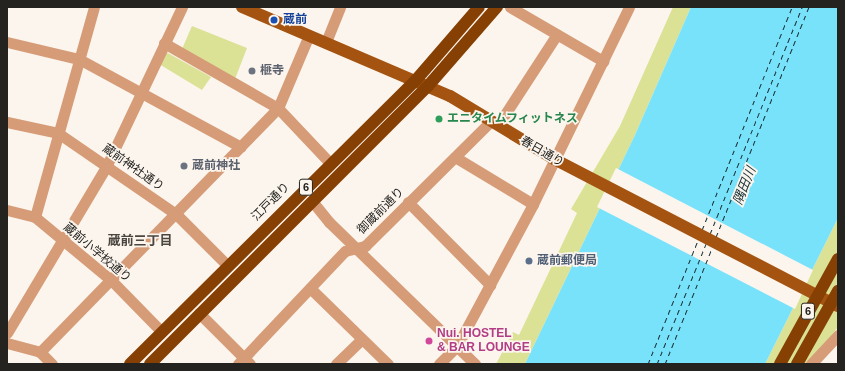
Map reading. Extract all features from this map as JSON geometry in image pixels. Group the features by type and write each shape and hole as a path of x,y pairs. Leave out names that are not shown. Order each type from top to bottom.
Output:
{"highway":[{"name":"江戸通り","path":"130,364 227,265 416,80 479,7"},
{"name":"6","path":"150,364 199,313 428,86 497,7"},
{"name":"6","path":"780,364 838,259"},
{"name":"6","path":"797,364 838,290"},
{"name":"6","path":"804,350 838,302"}],"main road":[{"name":"春日通り","path":"242,7 257,10 309,35 428,86 587,177 838,306"}],"street":[{"path":"35,217 94,7"},
{"path":"7,332 107,165 182,7"},
{"path":"326,42 340,7"},
{"path":"510,7 603,61"},
{"path":"439,364 456,346 533,204 630,7"},
{"name":"御蔵前通り","path":"244,362 345,251 365,246 455,157 495,123 557,34"},
{"path":"40,352 278,108 309,35"},
{"path":"7,42 79,59 140,94 241,147"},
{"path":"164,43 278,108 330,163"},
{"name":"蔵前神社通り","path":"7,122 58,133 107,165 176,214 227,265"},
{"path":"455,157 533,204"},
{"path":"312,201 356,248 475,364"},
{"path":"408,202 490,284"},
{"name":"蔵前小学校通り","path":"7,210 35,217 111,280 161,331"},
{"path":"310,288 388,364"},
{"path":"199,313 244,362"},
{"path":"811,364 838,335"},
{"path":"336,364 362,338"},
{"path":"7,343 40,352 52,364"}],"green space":[{"path":"673,7 691,7 635,135 525,364 496,364 513,332 519,335 577,213 571,209 620,126"},
{"path":"192,26 247,48 235,79 182,49"},
{"path":"166,52 211,77 202,90 159,64"},
{"path":"838,218 838,327 809,364 765,364"}],"water":[{"name":"隅田川","path":"691,7 838,7 838,218 765,364 525,364 635,135"}],"pier":[{"path":"616,168 813,270 795,309 597,207"}],"ferry route":[{"path":"702,230 792,7"},
{"path":"710,234 802,7"},
{"path":"716,237 809,7"},
{"path":"648,364 698,240"},
{"path":"657,364 706,244"},
{"path":"665,364 712,248"}],"place":[{"name":"蔵前","path":"274,20"},
{"name":"榧寺","path":"252,71"},
{"name":"エニタイムフィットネス","path":"439,119"},
{"name":"蔵前神社","path":"184,166"},
{"name":"蔵前郵便局","path":"529,261"},
{"name":"Nui. HOSTEL & BAR LOUNGE","path":"429,341"}],"district":[{"name":"蔵前三丁目","path":"140,241"}]}
